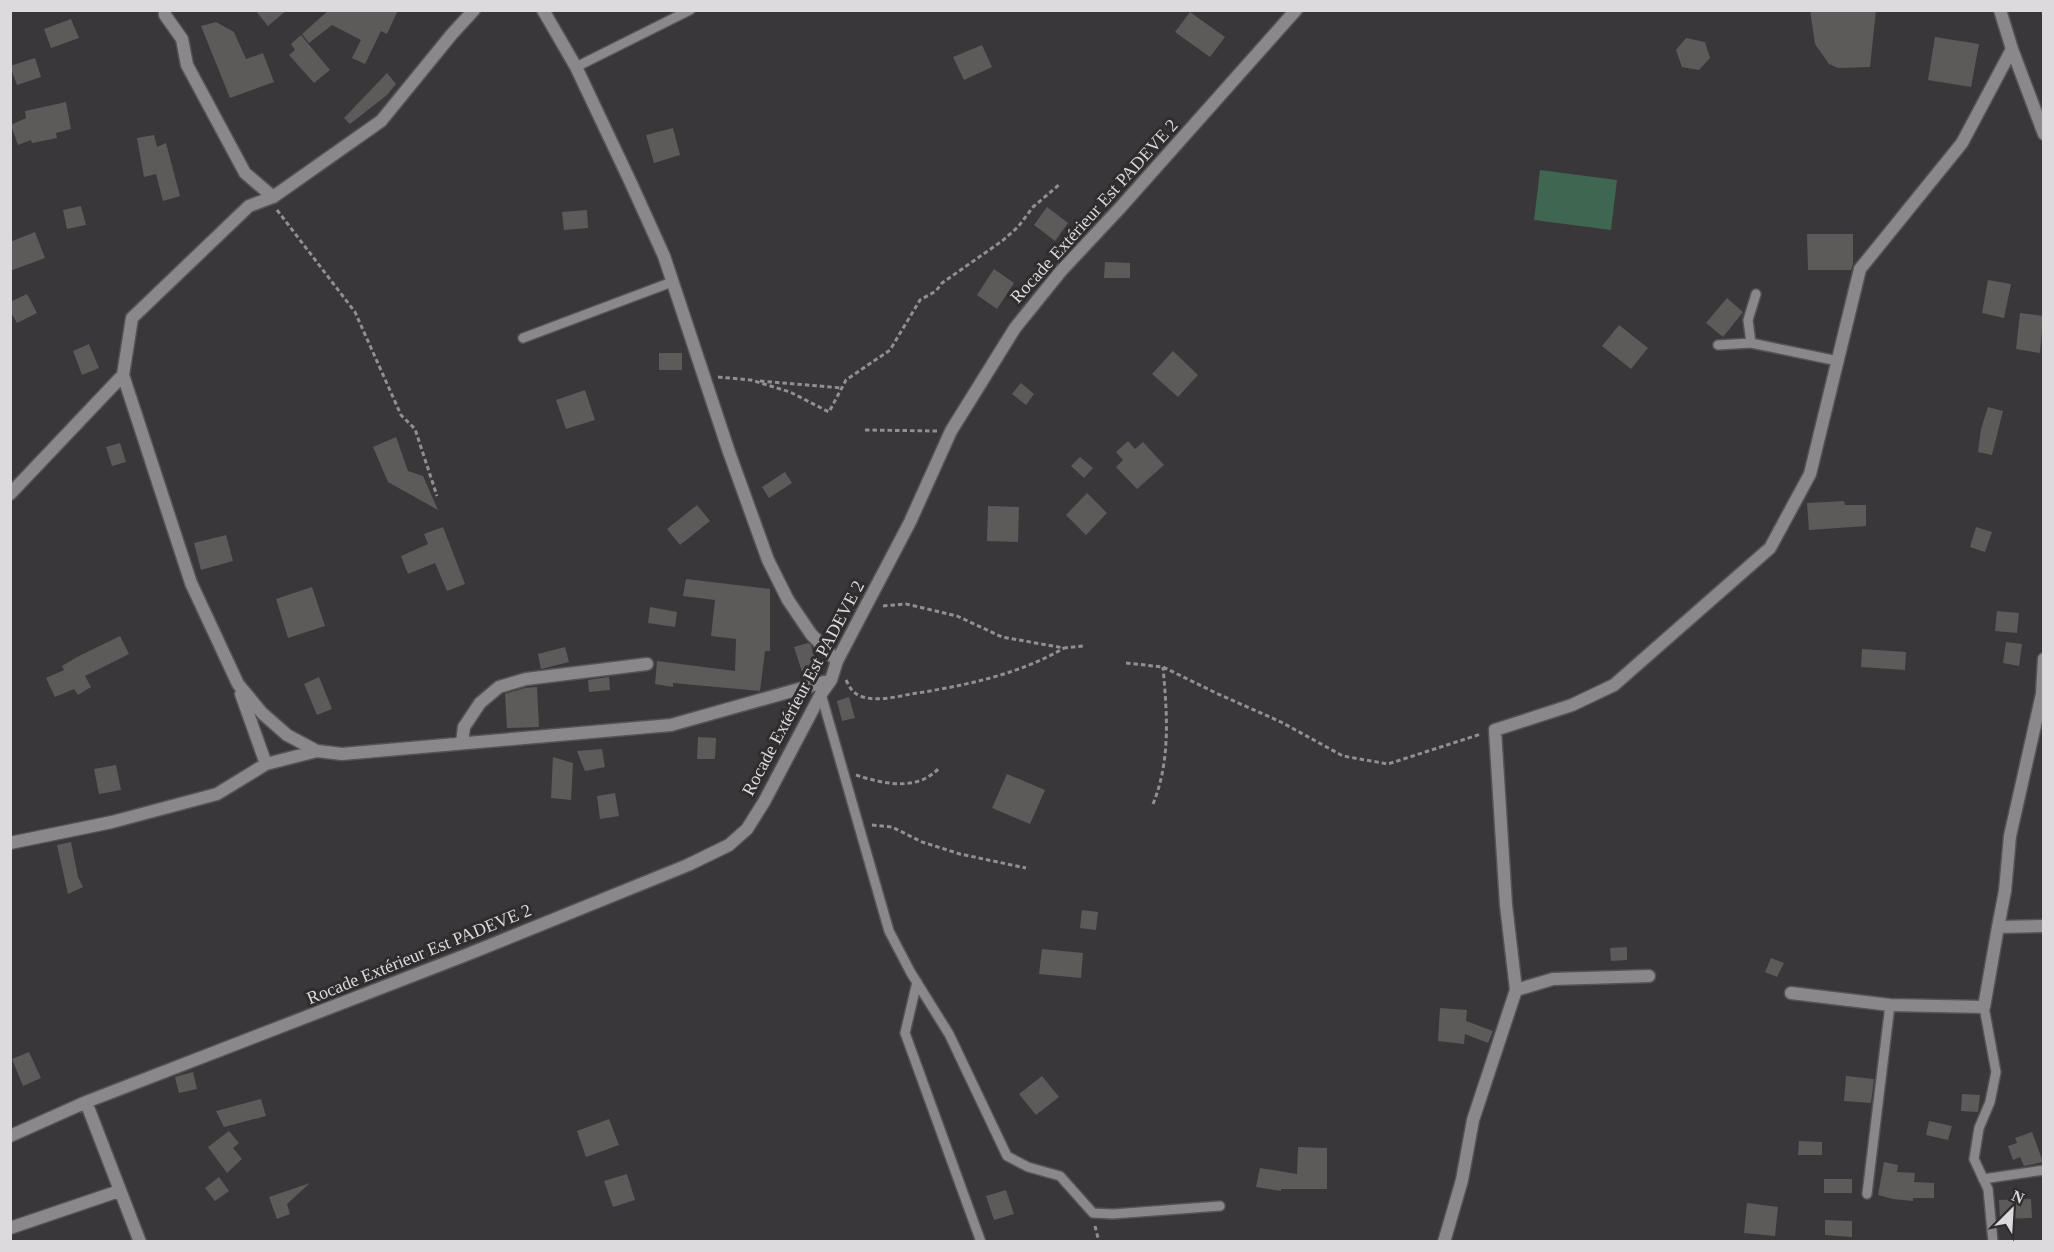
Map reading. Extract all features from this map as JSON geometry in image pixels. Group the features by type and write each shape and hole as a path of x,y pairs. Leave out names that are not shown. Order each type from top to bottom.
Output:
{"street":[{"path":"165,10 165,15 183,39 187,65 245,173 271,198"},
{"path":"266,764 238,684 191,583 123,375 132,318 249,206 271,198 381,121 474,10"},
{"path":"543,10 576,67 664,256 729,452 768,560 788,600 811,634 837,661"},
{"name":"Rocade Extérieur Est PADEVE 2","path":"10,1136 86,1102 466,955 677,870 729,845 747,829 764,802 821,694 831,680 837,661 910,522 951,431 1015,328 1061,271 1296,10"},
{"path":"2000,10 2043,134"},
{"path":"1444,1242 1462,1180 1473,1120 1516,990 1506,905 1495,730 1572,705 1614,685 1770,548 1810,474 1860,269 1962,143 2012,49"},
{"path":"10,494 123,375"},
{"path":"1791,993 1890,1005 1984,1007 2005,891 2010,836 2042,694 2043,659"},
{"path":"462,743 464,727 480,703 499,687 526,679 647,664"},
{"path":"10,843 112,822 217,794 266,764 317,751 342,754 671,725 831,680"},
{"path":"238,684 262,713 287,735 317,751"},
{"path":"1998,927 2043,927"},
{"path":"1516,990 1553,979 1649,976"},
{"path":"86,1102 140,1242"},
{"path":"10,1228 119,1191"}],"lane":[{"path":"576,67 690,10"},
{"path":"524,338 672,282"},
{"path":"1751,343 1748,320 1756,294"},
{"path":"1718,345 1751,343 1838,361"},
{"path":"821,694 889,931 949,1034 1007,1156 1029,1167 1060,1176 1093,1213 1113,1214 1220,1206"},
{"path":"917,982 905,1033 981,1242"},
{"path":"1867,1194 1890,1005"},
{"path":"1984,1007 1996,1071 1990,1102 1979,1128 1974,1159 1988,1189 1993,1242"},
{"path":"1983,1179 2043,1170"}],"path":[{"path":"751,380 790,392 829,412 846,380 890,350 920,300 936,291 942,283 1002,241 1018,227 1033,207 1060,184"},
{"path":"271,198 355,312 401,415 416,429 437,496"},
{"path":"703,375 842,388"},
{"path":"865,430 951,431"},
{"path":"866,607 906,604 957,616 1002,637 1064,648 1083,646"},
{"path":"837,661 851,691 863,697 890,698 959,686 1004,674 1064,648"},
{"path":"1126,663 1163,666 1281,722 1343,756 1388,764 1495,730"},
{"path":"1153,804 1161,786 1168,730 1163,666"},
{"path":"843,770 891,784 914,783 932,776 940,767"},
{"path":"858,824 892,827 922,842 960,854 1026,868"},
{"path":"1096,1234 1099,1242"}],"green space":[{"path":"1540,170 1617,180 1611,230 1534,220"}],"building":[{"path":"255,10 287,10 268,26"},
{"path":"329,10 398,10 387,34 381,31 365,64 352,58 361,40 332,25 309,43 302,34"},
{"path":"1810,10 1876,10 1870,67 1838,68 1829,64 1815,44"},
{"path":"1190,12 1225,37 1210,57 1175,32"},
{"path":"71,19 79,38 51,48 44,29"},
{"path":"216,22 234,32 246,59 263,53 274,82 230,98 201,26"},
{"path":"301,35 330,70 314,83 289,55 295,50 291,44"},
{"path":"1935,37 1979,44 1971,87 1928,80"},
{"path":"1686,38 1705,42 1710,58 1699,70 1682,67 1676,50"},
{"path":"982,45 992,67 964,80 953,57"},
{"path":"35,58 41,77 17,85 10,66"},
{"path":"387,73 396,84 387,95 350,124 344,118"},
{"path":"66,102 71,129 56,133 57,138 32,143 31,140 18,145 11,125 26,118 25,111"},
{"path":"673,128 680,155 654,163 646,135"},
{"path":"154,135 157,147 166,143 180,196 163,201 156,174 144,177 137,138"},
{"path":"81,206 86,225 67,229 63,210"},
{"path":"1047,207 1068,223 1055,241 1034,225"},
{"path":"587,210 588,228 564,230 562,212"},
{"path":"35,232 45,258 10,271 10,242"},
{"path":"1807,234 1853,234 1851,270 1808,270"},
{"path":"1105,262 1130,263 1130,278 1104,278"},
{"path":"994,269 1014,283 997,309 977,295"},
{"path":"1988,280 2011,284 2004,318 1982,313"},
{"path":"27,294 37,313 17,323 10,311 10,302"},
{"path":"1727,298 1743,312 1723,337 1706,323"},
{"path":"2020,313 2043,316 2040,353 2016,349"},
{"path":"1619,325 1648,348 1631,369 1602,346"},
{"path":"89,344 99,368 82,375 73,351"},
{"path":"1173,351 1198,375 1178,397 1152,374"},
{"path":"659,353 682,353 682,370 659,370"},
{"path":"1021,383 1034,394 1026,405 1012,394"},
{"path":"585,390 595,420 566,429 556,400"},
{"path":"1988,407 2003,411 1992,455 1978,452 1981,429"},
{"path":"396,437 408,471 423,476 438,510 388,482 373,447"},
{"path":"1128,441 1135,449 1143,442 1164,465 1137,489 1116,467 1123,460 1116,452"},
{"path":"120,443 126,462 112,466 106,447"},
{"path":"1080,457 1093,468 1084,478 1071,466"},
{"path":"785,472 792,483 769,498 762,487"},
{"path":"1087,493 1107,513 1086,535 1066,515"},
{"path":"1844,501 1845,505 1866,505 1866,526 1809,530 1807,503"},
{"path":"697,505 710,521 680,545 667,529"},
{"path":"988,506 1019,507 1018,542 987,541"},
{"path":"443,527 465,584 447,591 435,563 408,574 401,556 428,544 424,534"},
{"path":"1976,527 1992,532 1985,552 1970,547"},
{"path":"226,535 233,561 201,570 194,543"},
{"path":"686,579 770,589 770,651 765,651 760,691 673,683 673,687 655,684 657,661 735,671 736,639 711,636 715,600 683,596"},
{"path":"312,587 325,626 288,638 276,599"},
{"path":"650,607 677,612 675,627 648,623"},
{"path":"1997,611 2019,613 2017,633 1995,631"},
{"path":"120,636 129,654 85,676 91,687 78,695 74,689 55,697 46,678 64,670 62,666 77,657"},
{"path":"2006,642 2022,644 2019,666 2003,663"},
{"path":"808,643 811,645 819,673 804,678 794,647"},
{"path":"565,647 569,662 541,669 538,654"},
{"path":"1862,649 1906,652 1905,670 1861,667"},
{"path":"319,677 332,709 317,715 304,684"},
{"path":"609,677 610,690 589,692 588,680"},
{"path":"537,687 539,727 507,728 505,694"},
{"path":"849,697 855,718 842,721 837,701"},
{"path":"698,737 716,738 715,759 697,759"},
{"path":"602,749 605,767 585,771 577,751"},
{"path":"553,757 573,763 571,800 551,798"},
{"path":"116,765 121,790 99,794 94,769"},
{"path":"1007,774 1045,790 1030,824 992,808"},
{"path":"615,793 619,816 600,819 597,796"},
{"path":"71,842 78,877 83,887 68,894 57,845"},
{"path":"1082,910 1098,912 1096,930 1080,928"},
{"path":"1627,947 1627,960 1611,961 1610,948"},
{"path":"1042,949 1083,953 1081,978 1039,974"},
{"path":"1771,958 1784,963 1777,977 1765,972"},
{"path":"1440,1008 1467,1010 1466,1021 1493,1031 1488,1043 1465,1034 1464,1044 1438,1041"},
{"path":"29,1052 41,1078 23,1086 12,1059"},
{"path":"193,1072 197,1089 179,1093 175,1077"},
{"path":"1042,1076 1059,1097 1036,1115 1019,1094"},
{"path":"1846,1076 1874,1079 1871,1103 1844,1101"},
{"path":"1962,1094 1980,1095 1978,1112 1961,1111"},
{"path":"261,1099 266,1116 224,1127 216,1111"},
{"path":"609,1119 619,1145 586,1157 577,1131"},
{"path":"1929,1121 1952,1126 1948,1140 1926,1135"},
{"path":"229,1131 239,1143 233,1148 242,1159 227,1173 208,1147"},
{"path":"2032,1132 2043,1162 2024,1166 2020,1157 2013,1160 2008,1146 2017,1143 2015,1138"},
{"path":"1799,1141 1822,1142 1822,1155 1798,1155"},
{"path":"1298,1147 1327,1148 1327,1189 1281,1189 1281,1191 1256,1187 1260,1168 1297,1174"},
{"path":"1884,1162 1898,1165 1897,1172 1915,1173 1914,1182 1934,1183 1934,1198 1913,1198 1913,1201 1878,1195"},
{"path":"627,1174 635,1200 613,1207 604,1181"},
{"path":"219,1177 229,1191 215,1201 205,1188"},
{"path":"1824,1179 1852,1179 1852,1193 1824,1193"},
{"path":"310,1183 287,1204 290,1214 277,1219 269,1197"},
{"path":"1006,1190 1014,1214 994,1220 986,1196"},
{"path":"2031,1199 2032,1218 2000,1219 1999,1200"},
{"path":"1747,1203 1778,1207 1775,1236 1744,1233"},
{"path":"1825,1220 1852,1221 1852,1237 1825,1235"}]}
